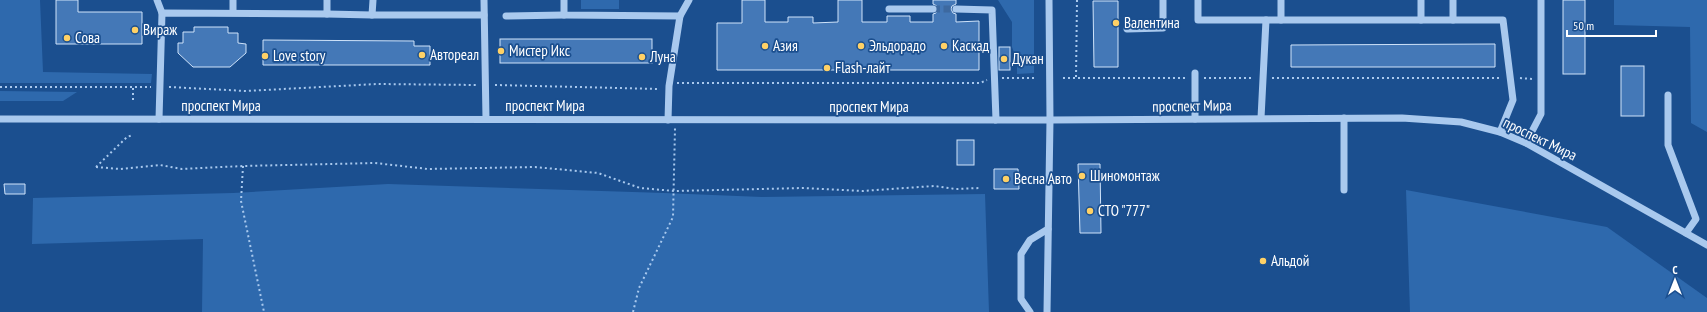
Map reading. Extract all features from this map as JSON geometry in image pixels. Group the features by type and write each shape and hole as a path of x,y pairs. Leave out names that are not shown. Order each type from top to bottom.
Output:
{"street":[{"path":"157,0 162,13 159,119"},
{"path":"233,0 233,12"},
{"path":"327,0 327,14"},
{"path":"372,0 372,15"},
{"path":"484,0 486,119"},
{"path":"564,0 564,16"},
{"path":"672,120 669,86 680,16 689,0"},
{"path":"1047,312 1050,0"},
{"path":"1127,29 1163,28 1163,0"},
{"path":"1198,0 1198,20 1503,20 1513,100 1500,132"},
{"path":"1281,0 1281,20"},
{"path":"1421,0 1421,20"},
{"path":"1452,0 1452,20"},
{"path":"1526,143 1541,114 1541,0"},
{"path":"889,9 933,9"},
{"path":"956,9 992,10 996,120"},
{"path":"162,13 233,12 484,16"},
{"path":"506,16 680,16"},
{"path":"1261,118 1266,20"},
{"path":"1195,76 1195,119"},
{"path":"1668,94 1668,145 1696,219 1686,233"},
{"path":"1344,118 1344,190"},
{"name":"проспект Мира","path":"0,119 1050,120 1402,118 1461,122 1500,132 1526,143 1707,245"},
{"path":"1030,312 1021,299 1021,254 1030,240 1048,229"}],"path":[{"path":"1076,78 1077,0"},
{"path":"1063,78 1195,76 1263,78 1541,79"},
{"path":"0,87 160,87 246,91 377,84 664,89 676,83 980,83 994,78 1034,78"},
{"path":"133,87 133,102"},
{"path":"634,312 639,288 673,217 674,191 672,120"},
{"path":"133,135 127,137 96,167 120,169 160,165 182,169 375,163 428,170 534,167 598,173 640,188 674,191 804,188 862,191 934,186 956,189 980,188"},
{"path":"243,166 241,201 264,312"}],"shaded area":[{"path":"0,0 40,0 43,72 152,74 151,83 0,83"},
{"path":"581,0 619,0 619,9 581,9"},
{"path":"998,0 1034,0 1034,73 1017,74 1017,61 1012,47 1012,22"},
{"path":"1614,0 1707,0 1707,132 1691,123 1690,27 1614,25"},
{"path":"0,91 77,92 63,101 0,101"},
{"path":"388,184 762,197 985,194 989,312 202,312 203,239 32,244 33,198 233,193"},
{"path":"1406,190 1607,227 1707,298 1707,312 1410,312"}],"building":[{"path":"56,0 78,0 78,12 142,12 142,44 56,44"},
{"path":"742,0 765,0 765,22 788,22 788,17 813,17 813,23 838,22 838,0 862,0 862,22 887,22 887,16 910,16 910,22 933,22 933,14 936,13 938,9 937,6 933,4 933,0 956,0 956,4 952,6 951,9 953,13 956,14 956,22 979,21 979,70 717,70 717,23 742,23"},
{"path":"1563,0 1585,0 1585,74 1563,74"},
{"path":"1093,1 1118,1 1118,67 1094,67"},
{"path":"194,27 228,27 228,33 238,33 238,43 246,44 246,53 230,67 193,67 178,53 178,43 183,43 183,32 194,32"},
{"path":"500,39 652,39 652,63 500,63"},
{"path":"263,40 414,41 414,46 430,46 430,65 263,65"},
{"path":"1495,44 1495,67 1291,67 1291,45"},
{"name":"Дукан","path":"999,47 1010,47 1010,70 999,70"},
{"path":"1621,66 1644,66 1644,116 1621,116"},
{"path":"957,140 974,140 974,165 957,165"},
{"name":"СТО \"777\"","path":"1078,164 1100,164 1101,233 1080,233"},
{"name":"Весна Авто","path":"994,169 1018,169 1019,189 994,189"},
{"path":"4,184 25,184 25,194 5,194"}],"tunnel":[{"path":"933,9 956,9"}],"place":[{"name":"Валентина","path":"1116,23"},
{"name":"Вираж","path":"135,30"},
{"name":"Сова","path":"67,38"},
{"name":"Азия","path":"765,46"},
{"name":"Эльдорадо","path":"861,46"},
{"name":"Каскад","path":"944,46"},
{"name":"Мистер Икс","path":"501,51"},
{"name":"Автореал","path":"422,55"},
{"name":"Love story","path":"265,56"},
{"name":"Луна","path":"642,57"},
{"name":"Дукан","path":"1004,59"},
{"name":"Flash-лайт","path":"827,68"},
{"name":"Шиномонтаж","path":"1082,176"},
{"name":"Весна Авто","path":"1006,179"},
{"name":"СТО \"777\"","path":"1090,211"},
{"name":"Альдой","path":"1263,261"}]}
